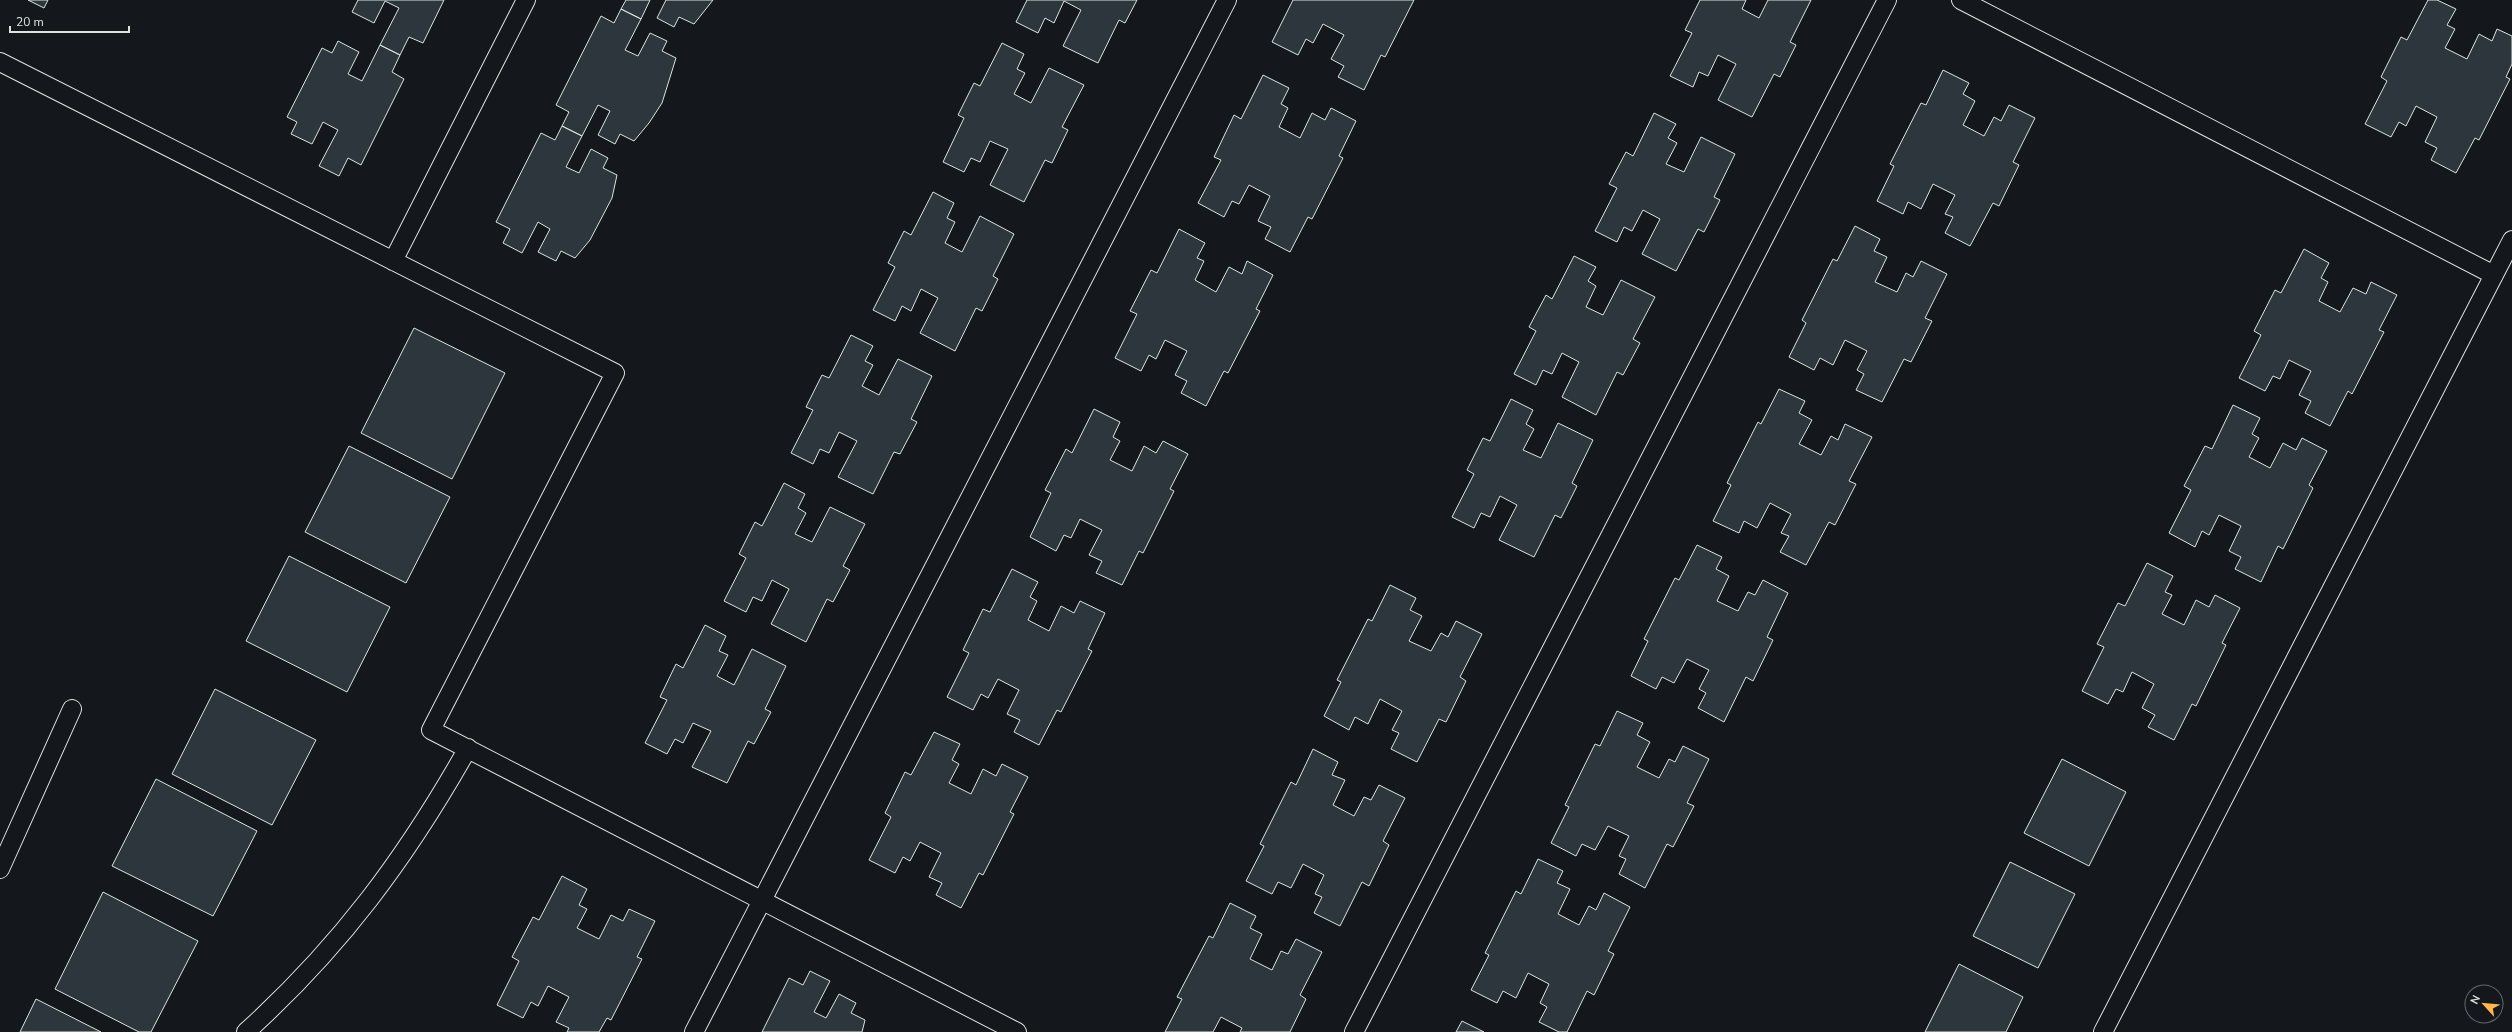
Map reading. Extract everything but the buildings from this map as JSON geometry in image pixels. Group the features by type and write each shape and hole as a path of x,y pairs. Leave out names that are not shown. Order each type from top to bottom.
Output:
{"lane":[{"path":"393,261 526,0"},
{"path":"694,1032 1227,0"},
{"path":"1354,1032 1887,0"},
{"path":"1961,0 2494,275"},
{"path":"0,62 615,373 431,730 1017,1032"},
{"path":"2103,1032 2512,240"},
{"path":"0,868 72,709"},
{"path":"246,1032 322,958 363,909 401,858 436,804 468,748"}]}
